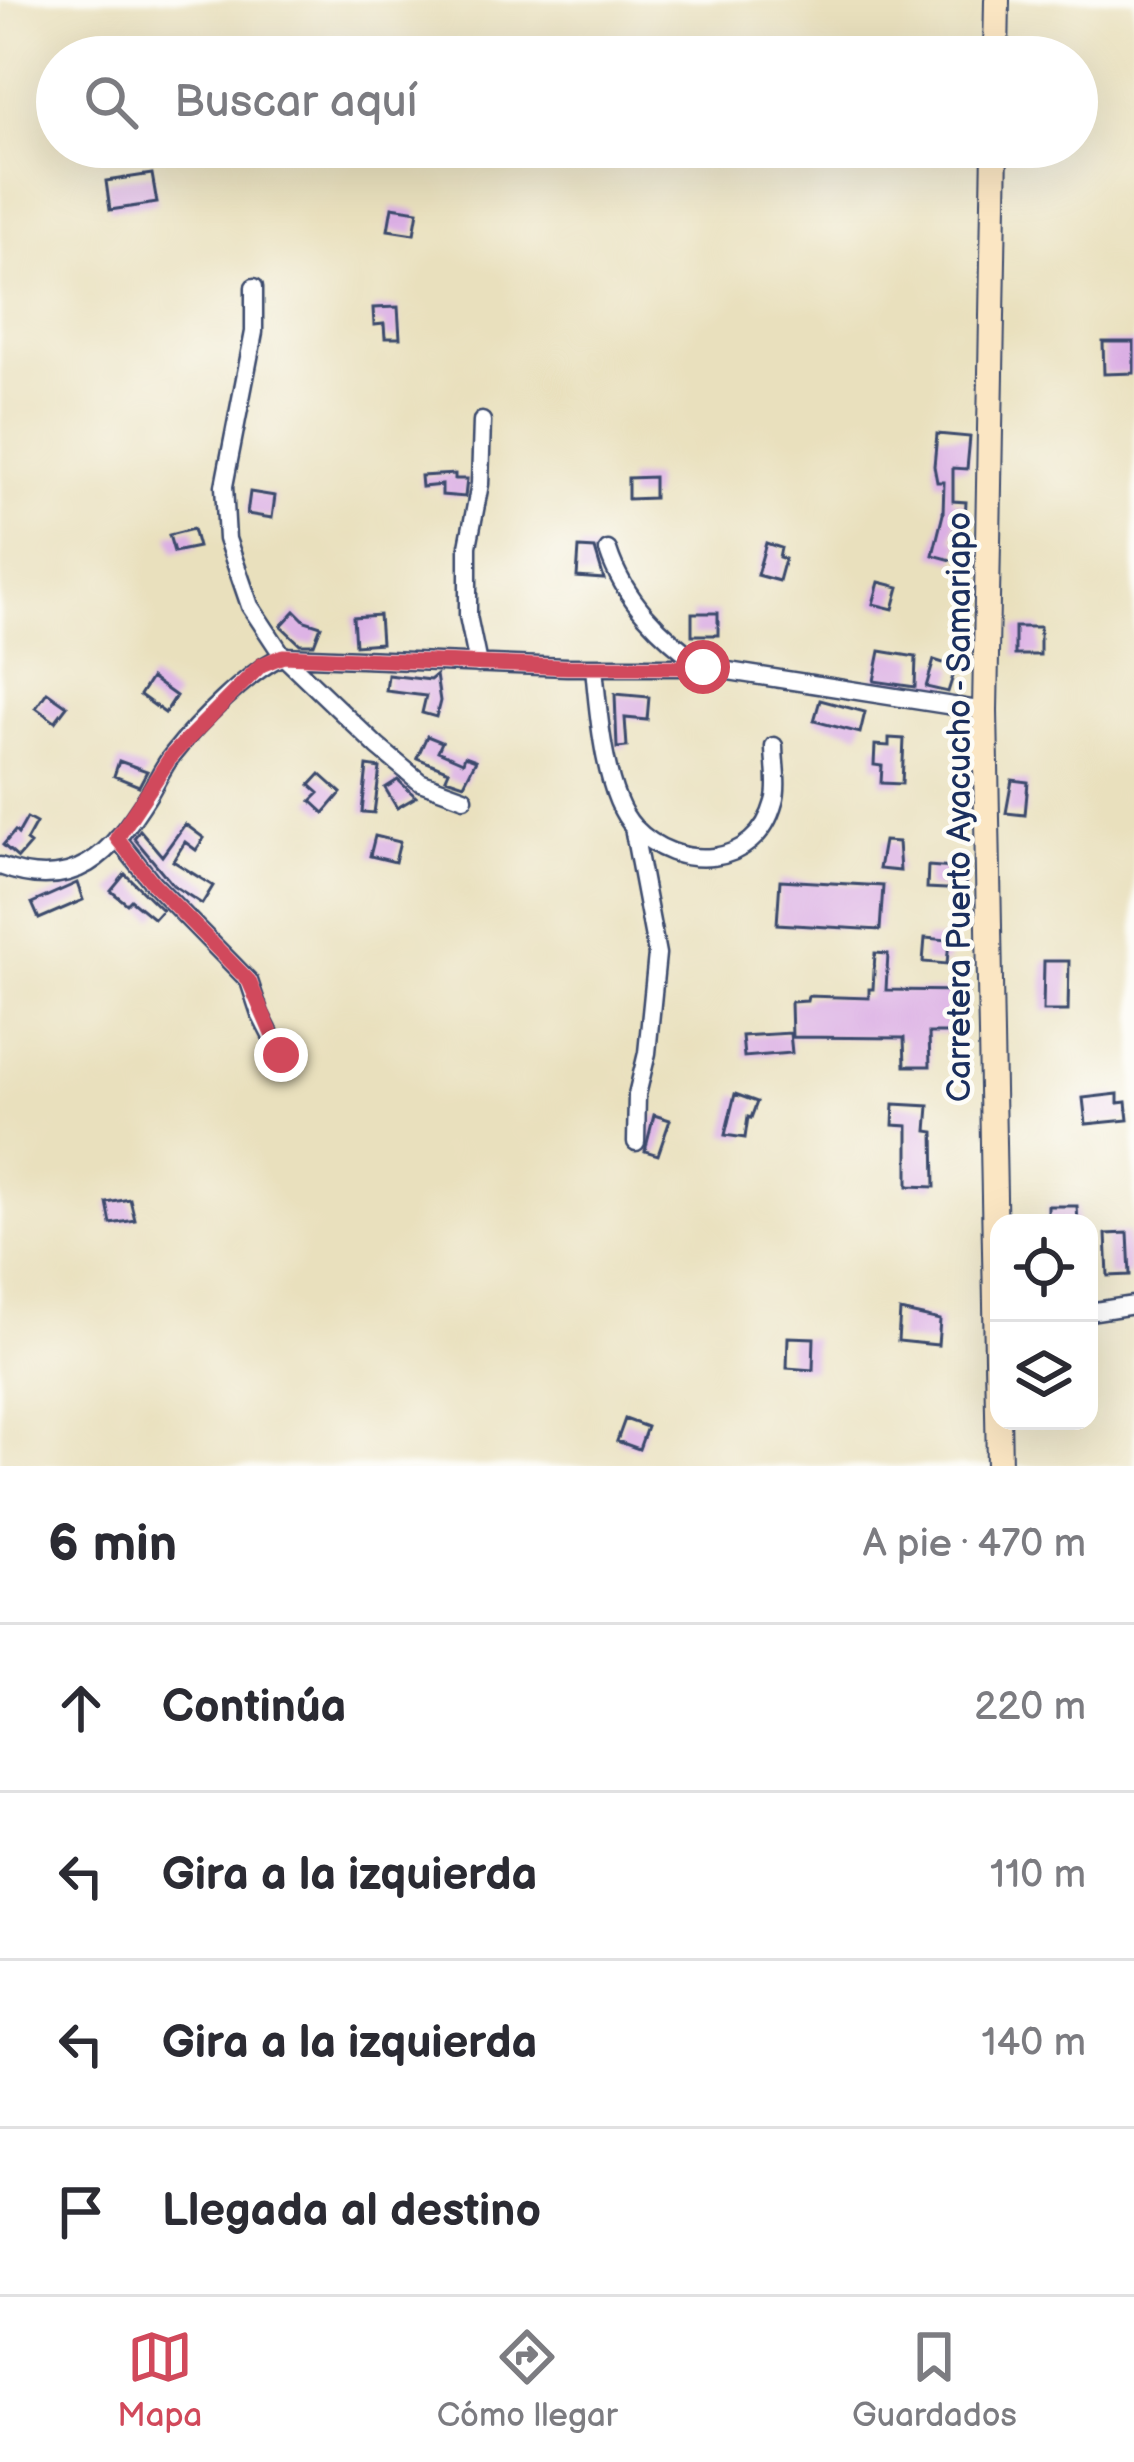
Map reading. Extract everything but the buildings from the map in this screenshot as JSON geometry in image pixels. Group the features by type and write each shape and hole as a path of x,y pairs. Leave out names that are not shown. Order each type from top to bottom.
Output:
{"street":[{"path":"996,36 997,0"},
{"name":"Carretera Puerto Ayacucho - Samariapo","path":"995,168 986,711 996,1214"},
{"path":"254,287 254,332 224,486 227,539 250,606 283,656 324,698 420,782 464,798"},
{"path":"478,664 468,616 468,546 480,484 482,421"},
{"path":"608,550 615,572 639,609 703,667"},
{"path":"0,866 24,875 62,876 95,858 117,838 172,755 261,665 283,656 703,667 986,711"},
{"path":"594,667 600,733 613,784 632,826 657,954 637,1095 636,1142"},
{"path":"632,826 678,855 710,858 741,851 755,837 775,800 773,746"},
{"path":"117,838 152,882 249,981 281,1055"},
{"path":"1098,1311 1134,1305"},
{"name":"Carretera Puerto Ayacucho - Samariapo","path":"998,1322 999,1466"}],"route":[{"path":"281,1055 249,981 152,882 117,838 172,755 261,665 283,656 703,667"}]}
